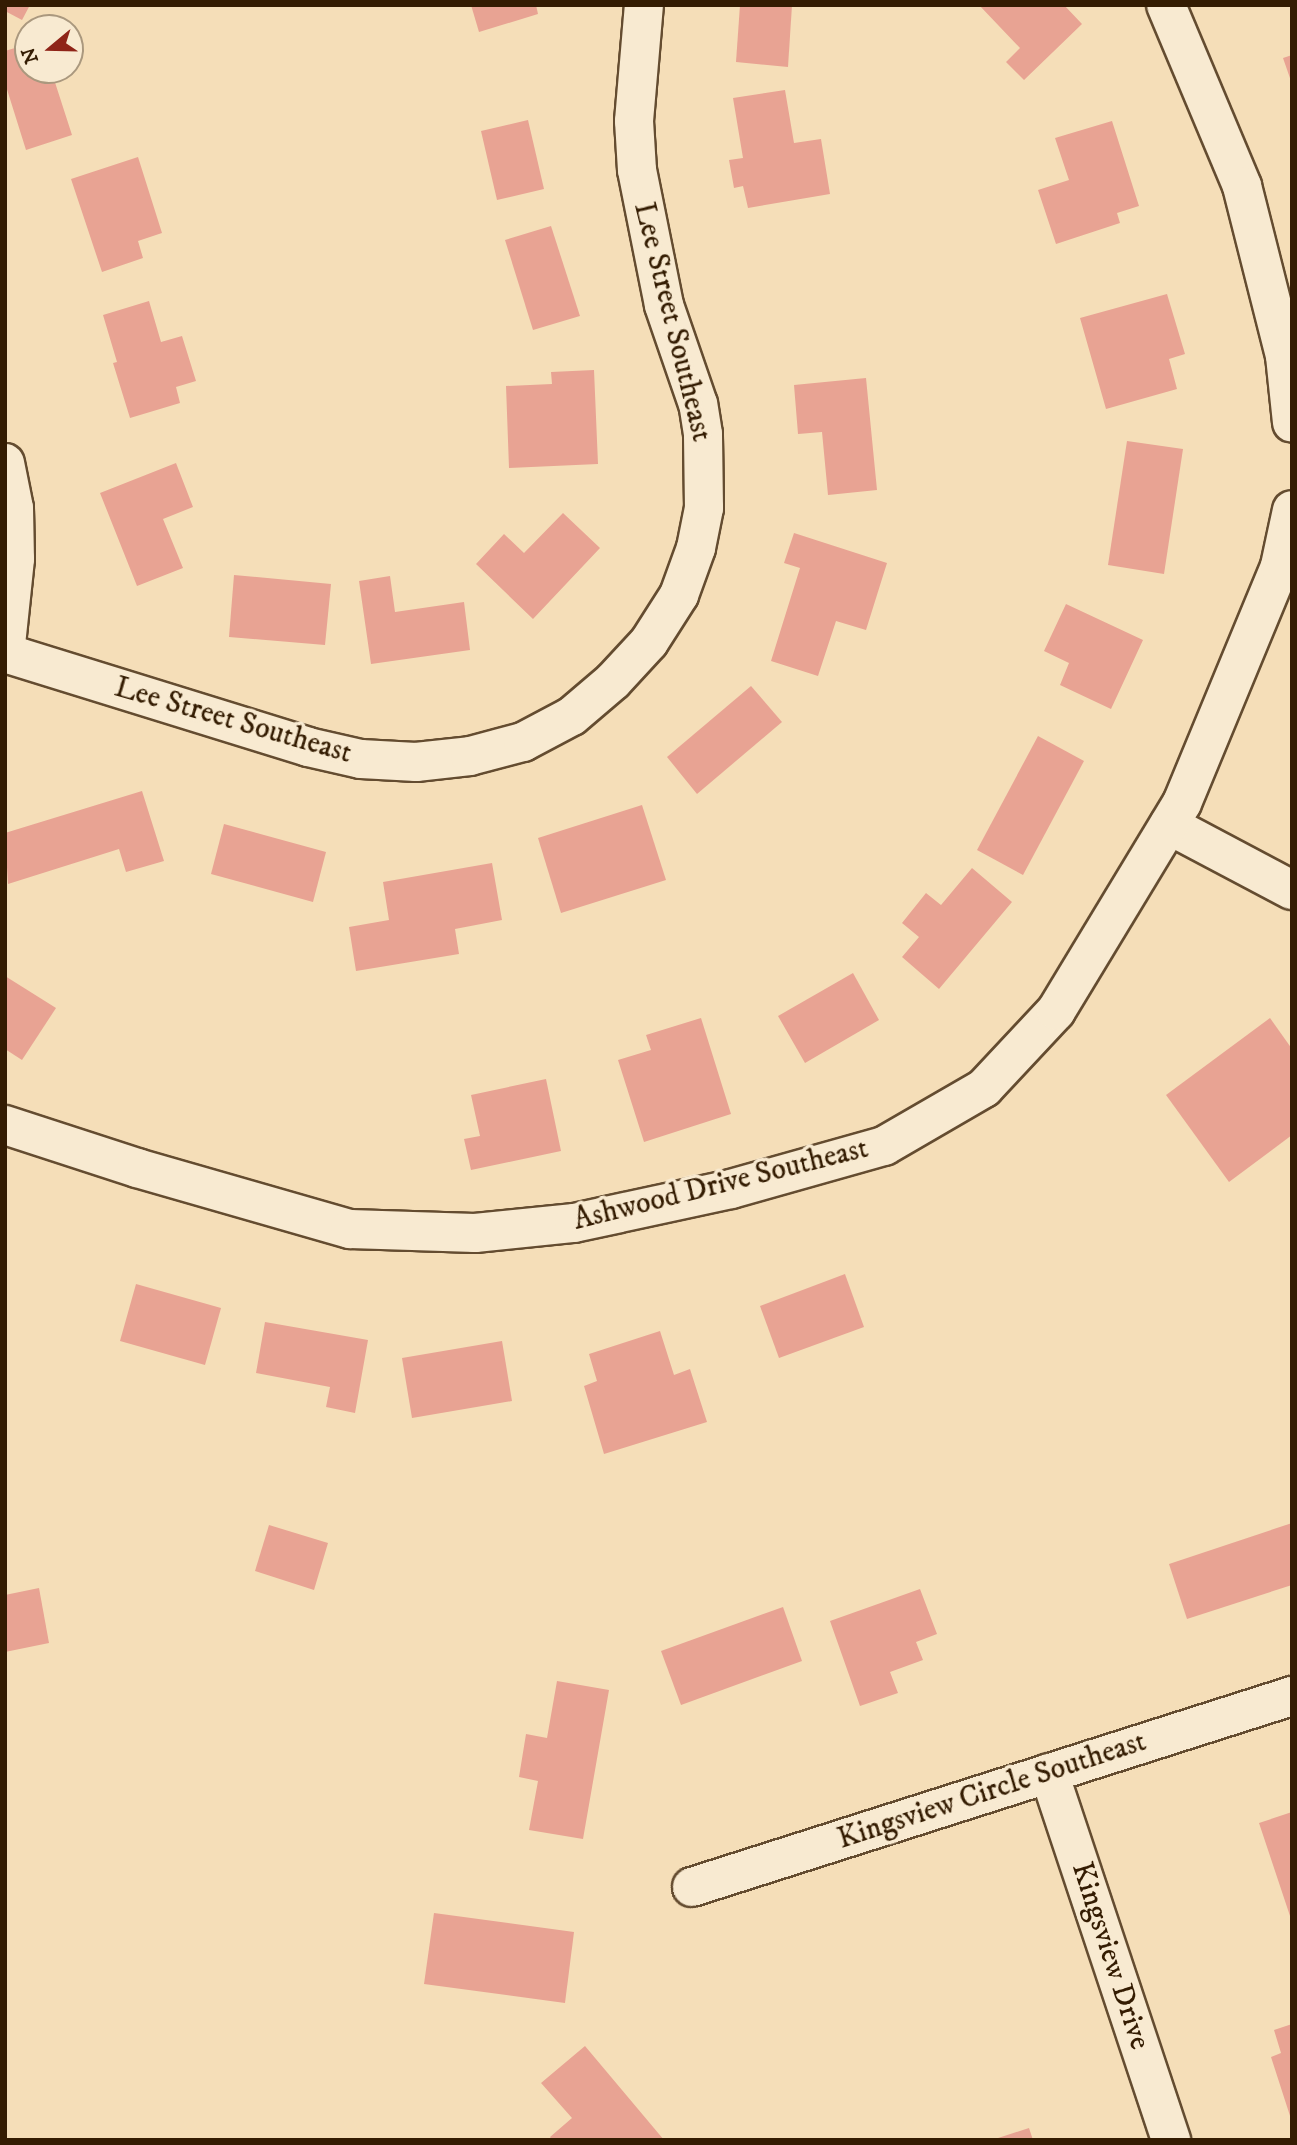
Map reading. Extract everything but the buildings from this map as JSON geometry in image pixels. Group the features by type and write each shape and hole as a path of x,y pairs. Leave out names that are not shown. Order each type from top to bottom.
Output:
{"street":[{"name":"Lee Street Southeast","path":"5,654 308,747 362,759 416,762 470,756 523,742 572,716 613,681 649,642 679,595 695,548 704,508 703,434 698,404 664,305 637,170 634,121 644,5"},
{"path":"1166,5 1242,186 1285,356 1292,423"},
{"path":"5,463 13,509 15,559 5,654"},
{"name":"Ashwood Drive Southeast","path":"5,1125 136,1168 350,1229 475,1233 562,1224 731,1189 884,1146 984,1088 1056,1011 1182,803 1280,566 1292,510"},
{"path":"1169,825 1292,890"},
{"name":"Kingsview Circle Southeast","path":"692,1886 1292,1696"},
{"name":"Kingsview Drive","path":"1049,1773 1171,2140"}]}
